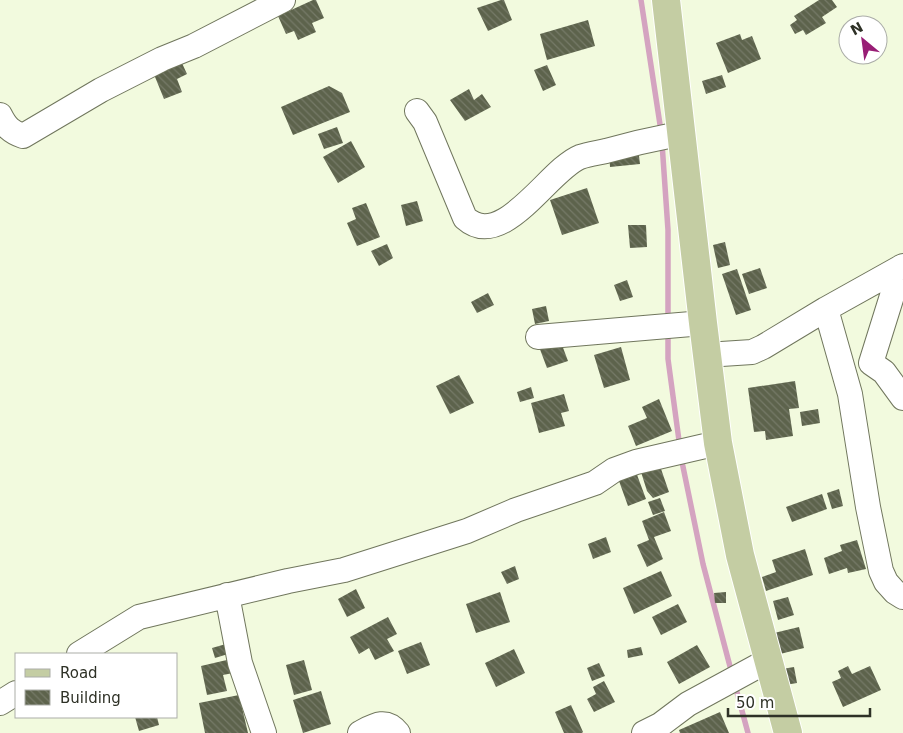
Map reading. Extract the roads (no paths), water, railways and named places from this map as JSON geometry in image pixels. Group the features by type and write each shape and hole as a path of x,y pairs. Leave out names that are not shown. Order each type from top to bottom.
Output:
{"main road":[{"path":"666,0 675,135 706,354 707,446 740,555 759,664 788,733"}],"street":[{"path":"0,115 4,124 12,132 23,136 101,90 162,59 194,46 283,0"},
{"path":"418,111 425,122 465,218 471,224 482,226 496,224 510,218 557,174 580,157 675,135"},
{"path":"706,354 752,352 902,267"},
{"path":"902,267 872,363 884,372 903,398"},
{"path":"826,309 850,394 868,507 881,571 886,582 895,592 903,597"},
{"path":"538,337 702,323"},
{"path":"81,653 140,617 288,580 344,570 467,531 516,510 595,483 614,470 636,462 707,446"},
{"path":"228,596 240,663 264,733"},
{"path":"644,733 660,725 688,704 759,664"},
{"path":"0,703 15,694"},
{"path":"360,733 378,723 386,723 398,733"}],"waterway":[{"path":"641,0 661,131"},
{"path":"662,143 668,230 668,321"},
{"path":"668,330 668,359 680,448"},
{"path":"681,457 703,564 732,674"},
{"path":"735,685 748,733"}]}
